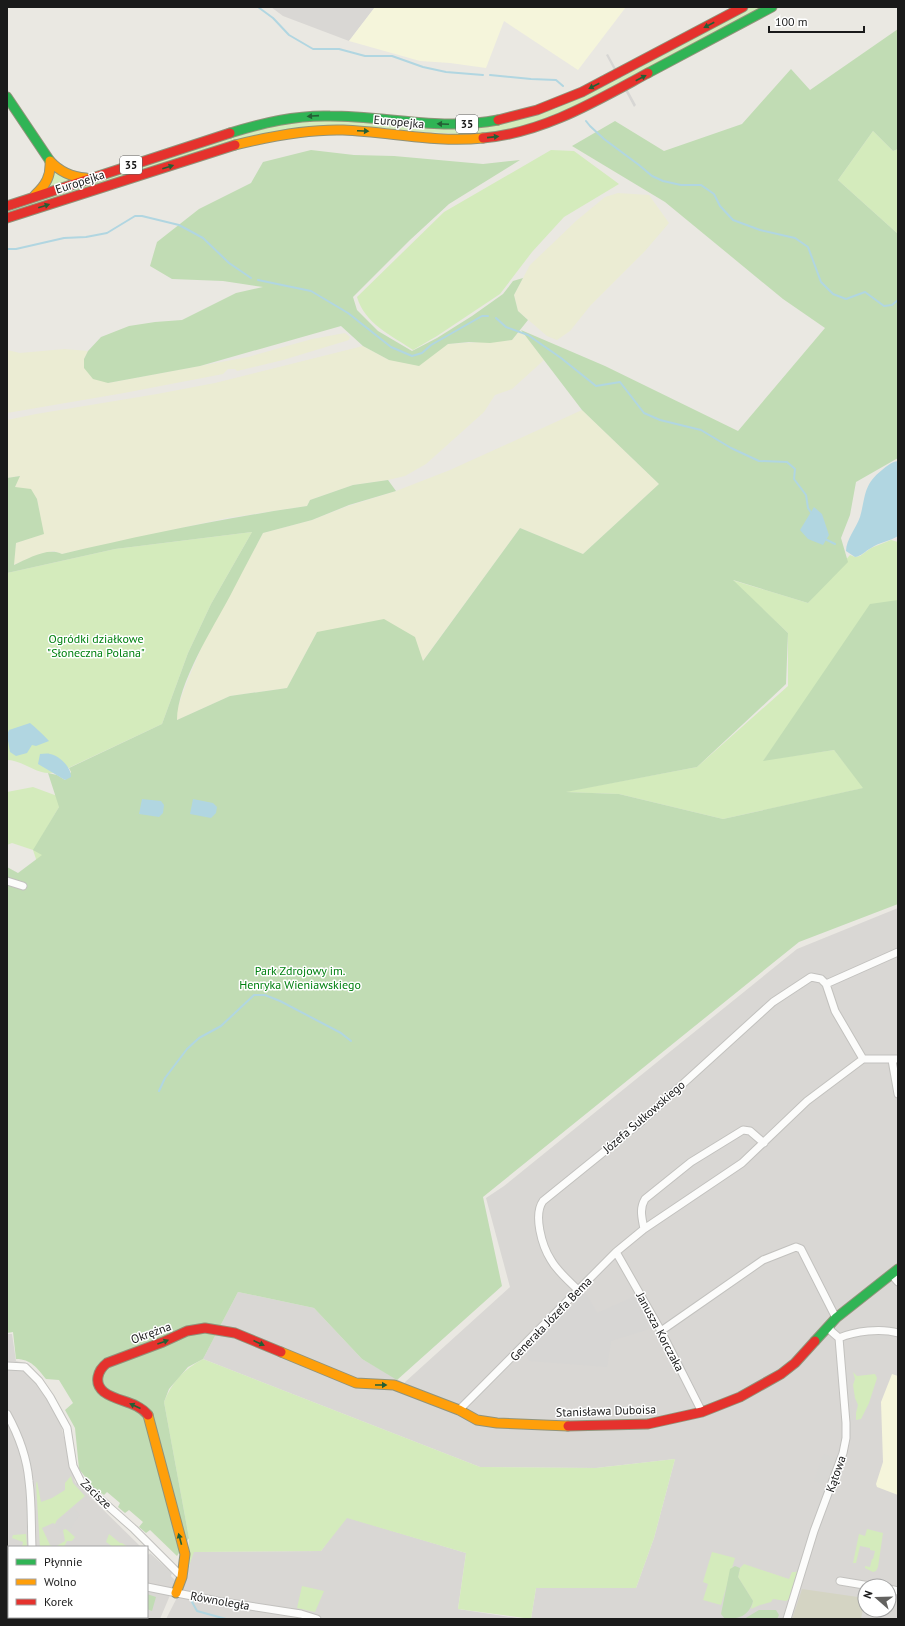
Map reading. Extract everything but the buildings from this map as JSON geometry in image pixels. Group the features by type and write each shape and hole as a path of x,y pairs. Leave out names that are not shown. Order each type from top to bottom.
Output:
{"main road":[{"name":"Europejka","path":"7,206 226,135 284,119 310,116 337,116 448,124 486,122 526,114 556,104 582,92 743,7"},
{"name":"Europejka","path":"7,218 218,150 243,143 285,135 321,130 342,130 438,138 476,138 496,137 526,131 543,126 569,115 772,7"},
{"path":"7,97 50,161 65,174 78,178 92,178"},
{"path":"31,198 43,188 49,178 51,168 50,161"},
{"name":"Stanisława Duboisa","path":"459,1410 477,1420 497,1423 571,1426 648,1424 702,1412 740,1397 781,1374 795,1363 836,1318 895,1272"},
{"name":"Okrężna","path":"176,1593 182,1577 185,1554 148,1416 143,1409 104,1392 100,1387 97,1376 100,1367 187,1331 205,1328 222,1330 235,1333 350,1382 372,1385 394,1385 459,1410"}],"street":[{"path":"7,881 23,886"},
{"path":"898,952 826,984 835,1011 863,1059 895,1060 898,1094"},
{"name":"Józefa Sułkowskiego","path":"578,1290 551,1260 542,1240 538,1207 543,1201 642,1121 773,1002 811,976 821,979 826,984"},
{"name":"Generała Józefa Bema","path":"459,1410 616,1252 644,1229 742,1163 807,1101 863,1059"},
{"path":"644,1229 641,1216 642,1204 645,1199 691,1162 744,1130 750,1131 764,1143"},
{"path":"661,1331 763,1260 796,1247 801,1249 836,1318"},
{"name":"Janusza Korczaka","path":"616,1252 661,1331 702,1412"},
{"path":"895,1272 898,1282"},
{"path":"829,1326 831,1331 839,1338 845,1335 881,1330 888,1330 898,1333"},
{"name":"Kątowa","path":"788,1619 814,1531 831,1489 844,1450 846,1423 839,1338"},
{"name":"Zacisze","path":"7,1366 25,1367 39,1381 50,1397 67,1428 73,1466 81,1482 134,1529 182,1577"},
{"path":"7,1414 16,1430 26,1464 29,1481 32,1546"},
{"path":"840,1580 857,1583"},
{"name":"Równoległa","path":"148,1587 301,1614 317,1619"}],"shaded area":[{"path":"271,7 375,7 349,41 283,16"},
{"path":"375,7 626,7 578,70 504,21 486,68 420,61 349,41"},
{"path":"608,54 636,105 634,107 606,55"},
{"path":"618,193 649,195 669,223 645,251 590,306 570,331 557,340 547,336 518,311 514,295 530,265 576,221 605,197"},
{"path":"521,330 544,360 512,389 495,395 484,412 426,464 405,476 353,485 310,500 307,506 227,518 62,554 54,551 40,554 13,565 16,543 43,534 37,499 15,487 19,476 7,478 7,420 215,383 363,346 389,360 448,344 512,340"},
{"path":"345,333 350,337 349,340 283,360 237,371 235,369 228,369 223,374 7,413 7,350 20,353 65,349 88,351 84,359 108,383 248,357 312,339"},
{"path":"582,410 659,484 583,554 520,528 422,662 317,632 287,688 230,696 177,720 177,709 203,644 263,533 312,520 348,506 396,491 450,470"},
{"path":"898,908 898,1619 531,1619 536,1588 636,1588 654,1538 675,1459 596,1468 480,1467 203,1359 238,1292 314,1308 362,1359 404,1383 510,1287 486,1198 504,1186 797,949"},
{"path":"585,1292 597,1313 635,1296 653,1328 611,1341 607,1367 529,1361 526,1353"},
{"path":"887,1331 891,1333 887,1338 856,1341 852,1336"},
{"path":"7,1334 12,1334 16,1361 26,1363 58,1413 75,1482 140,1546 8,1546 7,1571"},
{"path":"846,1372 849,1372 853,1421 848,1419"},
{"path":"892,1374 898,1376 898,1495 877,1487 876,1484 883,1462 881,1402"},
{"path":"823,1454 836,1458 828,1483 824,1482 823,1484 814,1481"},
{"path":"74,1508 80,1515 69,1530 64,1528 60,1533 55,1526 58,1523 57,1521"},
{"path":"346,1517 466,1553 458,1609 524,1619 166,1619 184,1584 193,1552 321,1551"},
{"path":"150,1553 172,1573 168,1584 149,1580 148,1556"},
{"path":"148,1554 176,1581 160,1619 124,1618 148,1618"},
{"path":"7,1587 8,1618 84,1619 7,1619"},
{"path":"802,1589 857,1597 857,1618 861,1618 861,1619 792,1619"}],"green space":[{"path":"751,7 763,7 598,96 539,122 516,129 497,132 459,134 322,126 7,213 7,209 222,141 273,126 299,121 337,120 415,126 555,109 613,82"},
{"name":"Park Zdrojowy im. Henryka Wieniawskiego","path":"898,29 898,149 893,151 873,131 838,180 898,234 898,458 856,482 850,515 841,538 848,562 808,603 733,580 788,633 786,684 697,767 566,792 619,794 723,819 863,788 834,750 763,761 870,604 898,600 898,904 799,942 483,1197 502,1286 397,1380 362,1359 314,1308 238,1292 203,1359 188,1367 169,1389 164,1402 189,1538 177,1556 150,1530 146,1533 139,1527 143,1522 129,1510 125,1513 118,1507 120,1503 107,1492 104,1495 93,1487 79,1469 75,1428 65,1410 73,1403 59,1380 46,1379 30,1362 16,1359 13,1332 7,1333 7,867 18,873 42,855 33,850 59,807 48,773 57,775 65,780 71,772 69,768 162,724 188,653 211,604 252,532 115,549 7,573 7,478 20,476 15,487 31,489 37,499 44,534 16,543 14,565 44,553 56,552 62,554 184,527 307,506 310,500 353,485 388,480 396,491 349,505 312,520 263,533 189,673 183,690 177,720 230,696 287,688 317,632 384,619 415,637 423,661 520,528 583,554 659,484 582,410 521,330 605,366 738,431 825,328 783,299 665,202 572,146 615,121 664,151 742,124 791,69 810,90"},
{"path":"873,131 893,151 898,149 898,234 838,180"},
{"path":"311,150 354,155 394,156 483,164 520,160 449,204 410,240 353,297 357,310 378,331 412,351 437,338 472,316 503,294 513,281 523,278 514,295 518,311 528,320 512,340 490,343 469,342 448,344 419,366 389,360 363,346 341,326 200,366 108,383 93,379 84,368 84,359 88,351 101,337 129,326 182,320 236,293 263,287 223,281 172,279 150,266 157,242 199,209 251,183 263,162"},
{"path":"551,150 574,151 619,184 564,217 532,252 500,294 437,336 413,350 372,322 366,315 357,297 444,212"},
{"path":"54,170 72,180 48,188"},
{"name":"Ogródki działkowe \"Słoneczna Polana\"","path":"252,532 211,604 188,653 162,724 64,770 49,773 38,771 18,762 7,760 7,573 115,549"},
{"path":"891,540 898,542 898,600 815,688 764,760 834,750 864,788 723,819 619,794 563,792 697,767 788,686 788,633 732,580 808,603 850,555 855,557 860,556 871,548"},
{"path":"33,787 60,797 59,807 42,836 63,847 41,874 33,850 12,843 7,845 7,792"},
{"path":"203,1359 480,1467 596,1468 675,1459 654,1538 636,1588 536,1588 531,1619 458,1609 466,1553 347,1518 321,1551 194,1552 187,1572 189,1538 164,1402 171,1388 179,1377 190,1367"},
{"path":"853,1372 857,1376 875,1374 877,1378 869,1403 861,1419 856,1420 858,1405 855,1398 853,1385 855,1379"},
{"path":"71,1476 73,1483 85,1496 57,1520 55,1524 53,1523 42,1528 50,1545 52,1546 40,1546 36,1484 37,1481 41,1502 52,1498 65,1490 65,1483"},
{"path":"66,1529 75,1537 72,1541 67,1541 64,1546 57,1546 65,1541 63,1530"},
{"path":"867,1529 883,1533 878,1567 876,1571 873,1572 865,1568 865,1566 870,1567 875,1551 870,1550 870,1548 860,1546 856,1563 853,1563 859,1534 865,1536"},
{"path":"26,1534 27,1546 22,1546 23,1542 12,1538 13,1535"},
{"path":"109,1534 120,1543 126,1546 112,1546 106,1542"},
{"path":"712,1552 735,1558 721,1605 703,1600 708,1584 703,1582"},
{"path":"744,1564 789,1579 792,1572 796,1572 798,1569 789,1599 786,1601 773,1599 771,1602 751,1609 753,1601 738,1577 740,1568"},
{"path":"735,1566 740,1568 738,1577 753,1601 749,1610 743,1616 725,1619 721,1614 730,1569"},
{"path":"302,1586 324,1591 315,1612 297,1608"},
{"path":"148,1594 156,1597 152,1611 148,1609"},
{"path":"759,1610 776,1610 779,1615 777,1619 744,1619"}],"water":[{"path":"898,461 898,536 874,546 862,555 855,557 846,551 846,547 860,517 868,486 876,475 882,470 891,463"},
{"path":"814,507 822,514 829,535 823,545 808,539 800,530"},
{"path":"30,723 49,741 36,746 32,745 27,753 16,756 10,752 7,735 9,730"},
{"path":"40,754 50,754 58,757 69,769 71,777 65,780 38,764"},
{"path":"142,799 161,801 164,805 163,813 159,817 139,814"},
{"path":"193,799 213,803 217,807 216,813 211,818 190,814"}],"waterway":[{"path":"258,7 273,18 289,35 313,49 339,49 365,56 392,56 423,67 446,72 483,75"},
{"path":"490,75 556,80 563,86"},
{"path":"586,121 604,139 652,176 663,181 681,185 701,185 714,194 720,206 733,220 760,230 795,238 808,247 821,282 833,294 846,299 865,292 884,306 892,305 898,300"},
{"path":"7,249 16,249 64,238 86,237 107,233 135,216 142,216 179,225 203,238 229,263 251,278"},
{"path":"258,280 311,291 348,313 391,347 412,356 422,353 431,345 482,316 488,316"},
{"path":"496,318 506,327 528,335 561,358 596,386 620,382 644,413 660,420 701,430 731,448 759,461 787,462 795,469 794,479 806,495 808,508 812,514"},
{"path":"825,539 835,544"},
{"path":"159,1091 165,1078 187,1049 199,1038 221,1026 254,995 265,995 280,1001 341,1033 351,1041"},
{"path":"191,1600 197,1611 226,1619"}],"traffic: fast":[{"path":"648,73 772,7"},
{"path":"7,97 50,161"},
{"path":"230,133 279,120 317,116 351,117 435,124 477,123 498,120"},
{"path":"815,1341 836,1318 898,1269"}],"traffic: slow":[{"path":"235,145 289,134 330,130 361,131 413,137 448,139 483,138"},
{"path":"50,161 66,173 86,178"},
{"path":"35,195 42,188 49,176 50,161"},
{"path":"281,1352 356,1383 394,1385 459,1410 477,1420 497,1423 568,1426"},
{"path":"148,1415 185,1554 182,1577 176,1593"}],"traffic: jam":[{"path":"498,120 537,110 582,92 743,7"},
{"path":"483,138 527,130 548,123 589,105 648,73"},
{"path":"7,206 230,133"},
{"path":"7,218 235,145"},
{"path":"148,1415 133,1404 115,1398 104,1392 99,1385 98,1377 101,1369 107,1363 163,1342 187,1331 205,1328 235,1333 281,1352"},
{"path":"568,1426 648,1424 702,1412 740,1397 781,1374 795,1363 815,1341"}]}
